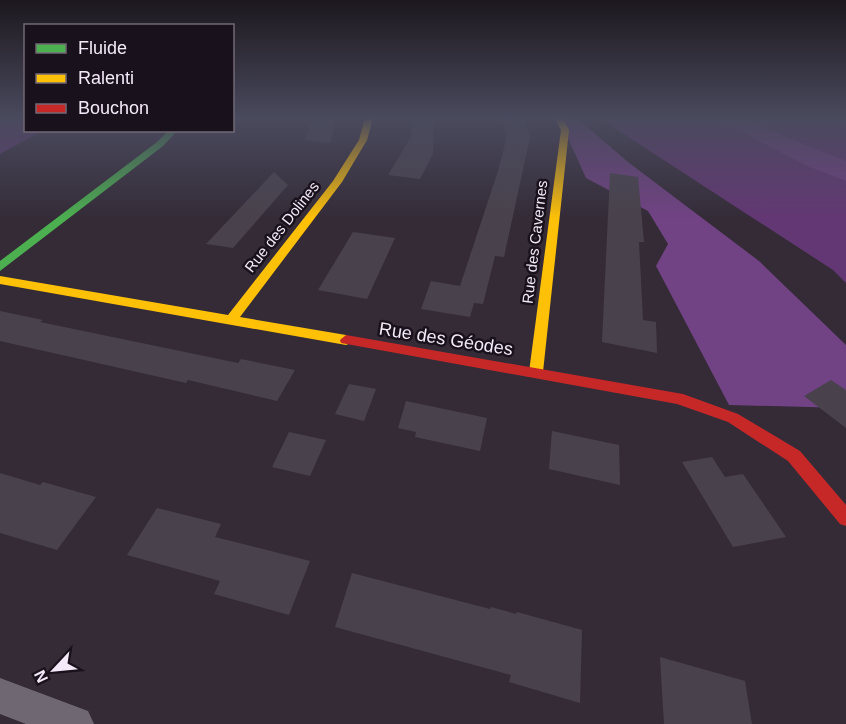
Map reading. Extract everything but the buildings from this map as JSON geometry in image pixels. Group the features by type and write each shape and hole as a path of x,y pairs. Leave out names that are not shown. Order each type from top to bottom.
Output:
{"street":[{"path":"0,267 150,152"},
{"name":"Rue des Dolines","path":"230,321 337,182 356,152"},
{"name":"Rue des Cavernes","path":"536,372 562,152"},
{"name":"Rue des Géodes","path":"0,280 678,398 733,418 794,456 846,518"},
{"path":"0,696 75,724"}],"shaded area":[{"path":"574,152 616,152 759,261 846,345 846,408 729,405 656,266 668,244 648,211 586,178"},
{"path":"651,152 846,152 846,283 833,270"},
{"path":"779,152 823,152 846,161 846,181 805,165"}],"traffic: fast":[{"path":"0,267 150,152"}],"traffic: slow":[{"path":"230,321 337,182 356,152"},
{"path":"536,372 562,152"},
{"path":"0,280 346,340"}],"traffic: jam":[{"path":"346,340 678,398 733,418 794,456 846,518"}]}
